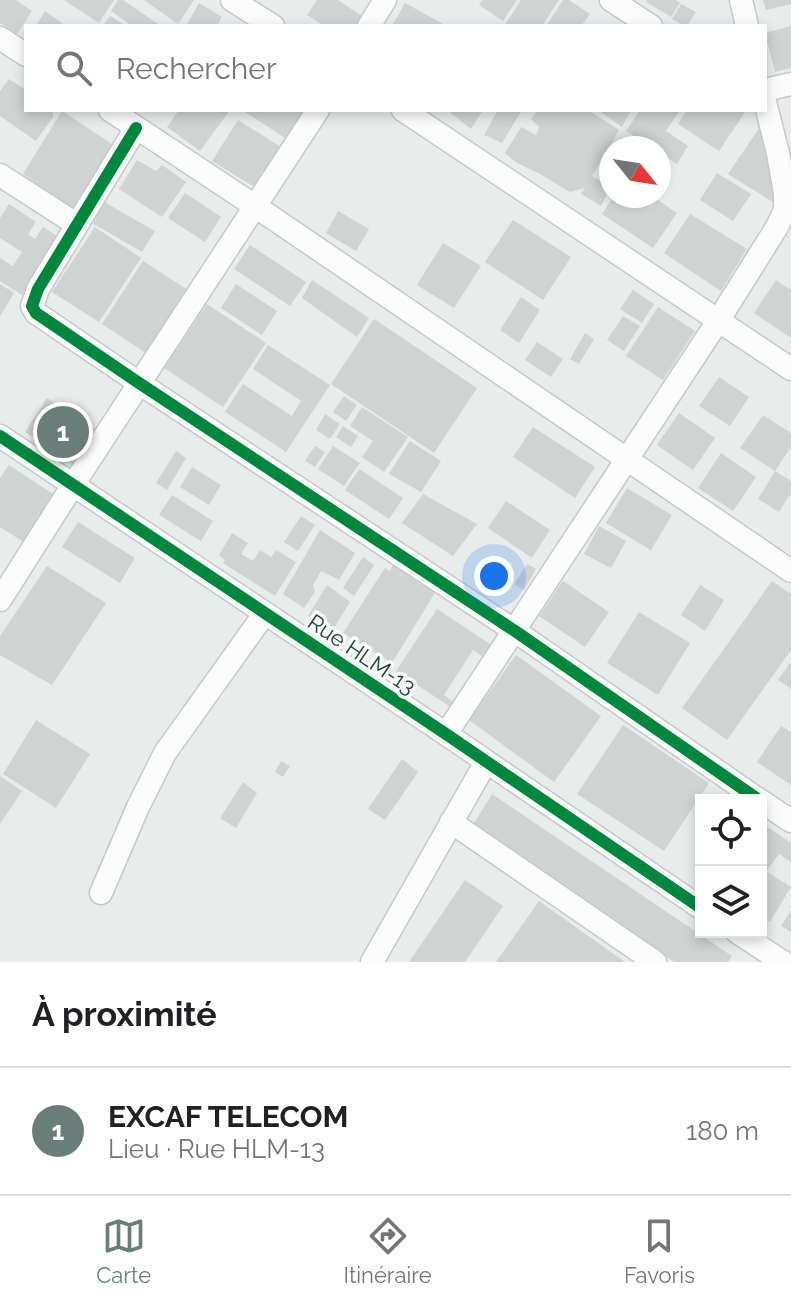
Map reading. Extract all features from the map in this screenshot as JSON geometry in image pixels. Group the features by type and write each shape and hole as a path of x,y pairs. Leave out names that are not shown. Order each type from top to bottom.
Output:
{"street":[{"path":"232,0 270,24"},
{"path":"370,24 385,0"},
{"path":"611,0 648,24"},
{"path":"741,0 747,24"},
{"path":"0,38 24,54"},
{"path":"767,90 791,84"},
{"path":"446,734 788,210 767,110"},
{"path":"113,112 625,459 788,562"},
{"path":"0,600 317,112"},
{"path":"406,112 791,369"},
{"path":"136,128 38,289 32,306 41,318 515,631 751,794"},
{"path":"0,175 76,224"},
{"name":"Rue HLM-13","path":"2,443 73,485 695,900"},
{"path":"101,893 165,753 265,613"},
{"path":"372,962 486,762"},
{"path":"767,805 791,821"},
{"path":"451,822 655,962"},
{"path":"746,938 783,962"}],"building":[{"path":"0,0 16,0 32,11 17,34 0,23"},
{"path":"64,0 114,0 99,23"},
{"path":"118,0 123,0 158,24 129,24 111,11"},
{"path":"144,0 194,0 178,24"},
{"path":"317,0 338,0 366,19 362,24 321,24 307,15"},
{"path":"482,0 517,0 503,21 479,5"},
{"path":"521,0 559,0 543,24 505,24"},
{"path":"563,0 569,0 590,14 582,24 547,24"},
{"path":"647,0 676,0 680,3 671,17"},
{"path":"763,0 791,0 791,4 766,10"},
{"path":"199,3 222,17 218,24 187,24"},
{"path":"405,3 443,24 393,24"},
{"path":"681,4 696,12 688,24 672,19"},
{"path":"45,11 63,24 37,24"},
{"path":"110,16 123,24 104,24"},
{"path":"791,26 791,68 775,72 767,32"},
{"path":"9,79 24,89 24,112 53,112 53,117 36,141 0,116 0,91"},
{"path":"61,112 118,148 72,209 23,174"},
{"path":"178,112 229,112 200,151 167,127"},
{"path":"245,112 304,112 287,139"},
{"path":"450,112 482,112 471,129"},
{"path":"497,112 521,112 502,143 484,135"},
{"path":"536,112 591,112 619,130 615,136 599,136 599,164 592,176 599,180 599,205 581,194 585,188 570,192 517,163 505,153 521,127 536,135 539,127 531,119"},
{"path":"601,112 630,112 622,127"},
{"path":"639,112 679,112 666,131 688,146 677,164 671,160 671,136 634,136 626,131"},
{"path":"686,112 745,112 719,151 678,124"},
{"path":"238,120 286,150 261,191 212,161"},
{"path":"760,127 779,198 779,206 728,174"},
{"path":"137,160 156,171 162,165 186,182 162,217 119,189"},
{"path":"717,173 751,194 733,221 700,200"},
{"path":"185,193 221,217 205,242 168,218"},
{"path":"104,202 155,231 142,252 92,223"},
{"path":"9,204 36,222 28,234 35,239 43,227 59,237 22,295 0,281 0,258 13,266 22,252 0,238 0,218"},
{"path":"606,208 670,208 677,213 653,248 602,214"},
{"path":"338,211 369,229 356,251 326,233"},
{"path":"690,214 747,249 721,291 664,253"},
{"path":"513,220 571,257 543,300 485,262"},
{"path":"95,227 141,258 99,322 52,292"},
{"path":"443,243 481,266 454,308 417,285"},
{"path":"250,245 306,282 290,306 234,269"},
{"path":"143,261 191,292 149,355 102,324"},
{"path":"312,280 369,318 357,337 302,298"},
{"path":"776,280 791,290 791,338 754,313"},
{"path":"0,284 14,293 0,316"},
{"path":"236,284 277,311 262,335 221,308"},
{"path":"633,290 654,304 642,323 620,309"},
{"path":"521,297 540,310 519,343 500,330"},
{"path":"207,304 266,343 223,407 164,368"},
{"path":"658,307 695,331 663,380 626,356"},
{"path":"623,316 640,326 624,351 607,340"},
{"path":"374,319 477,388 434,453 331,384"},
{"path":"585,333 594,339 579,364 570,359"},
{"path":"537,342 563,359 551,377 525,360"},
{"path":"268,345 330,385 286,452 225,412 243,384 292,416 301,401 253,369"},
{"path":"719,377 749,397 730,426 699,406"},
{"path":"344,396 357,405 346,421 333,412"},
{"path":"47,398 101,433 79,467 25,432"},
{"path":"362,407 408,437 384,472 362,457 373,441 350,426"},
{"path":"679,413 715,438 693,470 657,445"},
{"path":"325,414 340,424 330,439 316,430"},
{"path":"763,415 791,433 791,447 775,471 740,448"},
{"path":"343,426 358,436 351,447 336,437"},
{"path":"533,427 595,467 575,498 513,457"},
{"path":"410,441 441,461 421,492 389,474"},
{"path":"315,446 325,452 315,467 305,461"},
{"path":"333,446 360,463 344,486 318,469"},
{"path":"176,451 186,458 167,490 156,483"},
{"path":"721,453 756,477 733,511 698,488"},
{"path":"9,465 56,496 25,543 0,527 0,478"},
{"path":"192,467 221,485 209,505 180,487"},
{"path":"359,469 403,498 389,519 345,490"},
{"path":"775,471 791,481 791,493 779,512 758,499"},
{"path":"627,488 672,515 651,550 606,523"},
{"path":"423,494 477,524 453,556 402,523"},
{"path":"172,495 213,521 201,541 159,515"},
{"path":"506,501 550,530 532,558 488,528"},
{"path":"301,516 315,525 298,551 284,542"},
{"path":"78,522 135,558 120,583 62,547"},
{"path":"599,526 626,541 611,568 584,554"},
{"path":"320,530 355,553 339,580 321,571 313,585 315,592 304,608 283,594"},
{"path":"232,533 248,543 241,554 253,561 260,550 271,557 276,550 296,562 275,596 223,563 225,560 219,555"},
{"path":"363,557 374,565 354,596 343,588"},
{"path":"394,562 436,591 392,663 343,633 385,568 390,571"},
{"path":"527,564 536,569 524,590 514,584"},
{"path":"47,566 106,603 52,685 0,655 0,636"},
{"path":"563,581 609,612 585,647 539,616"},
{"path":"772,581 791,594 791,650 727,740 682,708"},
{"path":"327,585 350,602 332,631 308,616"},
{"path":"700,585 724,600 705,631 681,615"},
{"path":"437,609 493,646 485,658 473,650 444,695 455,703 452,708 396,671"},
{"path":"639,612 690,643 658,695 607,663"},
{"path":"516,655 601,716 554,782 469,720"},
{"path":"791,661 791,689 778,680"},
{"path":"36,720 90,754 56,808 3,774"},
{"path":"623,725 709,783 702,794 695,794 695,804 664,851 577,794"},
{"path":"781,726 791,732 791,785 757,762"},
{"path":"402,759 418,772 385,820 368,809"},
{"path":"281,761 290,766 283,777 275,772"},
{"path":"0,776 22,791 0,824"},
{"path":"243,782 257,793 236,828 220,818"},
{"path":"492,794 695,931 695,938 705,938 732,956 728,962 674,962 471,828"},
{"path":"767,827 791,843 791,862 779,854 768,869"},
{"path":"767,872 791,887 770,922 767,920"},
{"path":"465,880 503,906 465,962 409,962"},
{"path":"539,901 625,962 496,962"},
{"path":"791,910 791,932 781,926"}],"cycle path":[{"path":"136,128 38,289 32,306 36,313 515,631 750,794"},
{"path":"0,436 695,904"}],"place":[{"name":"EXCAF TELECOM","path":"63,432"}]}
